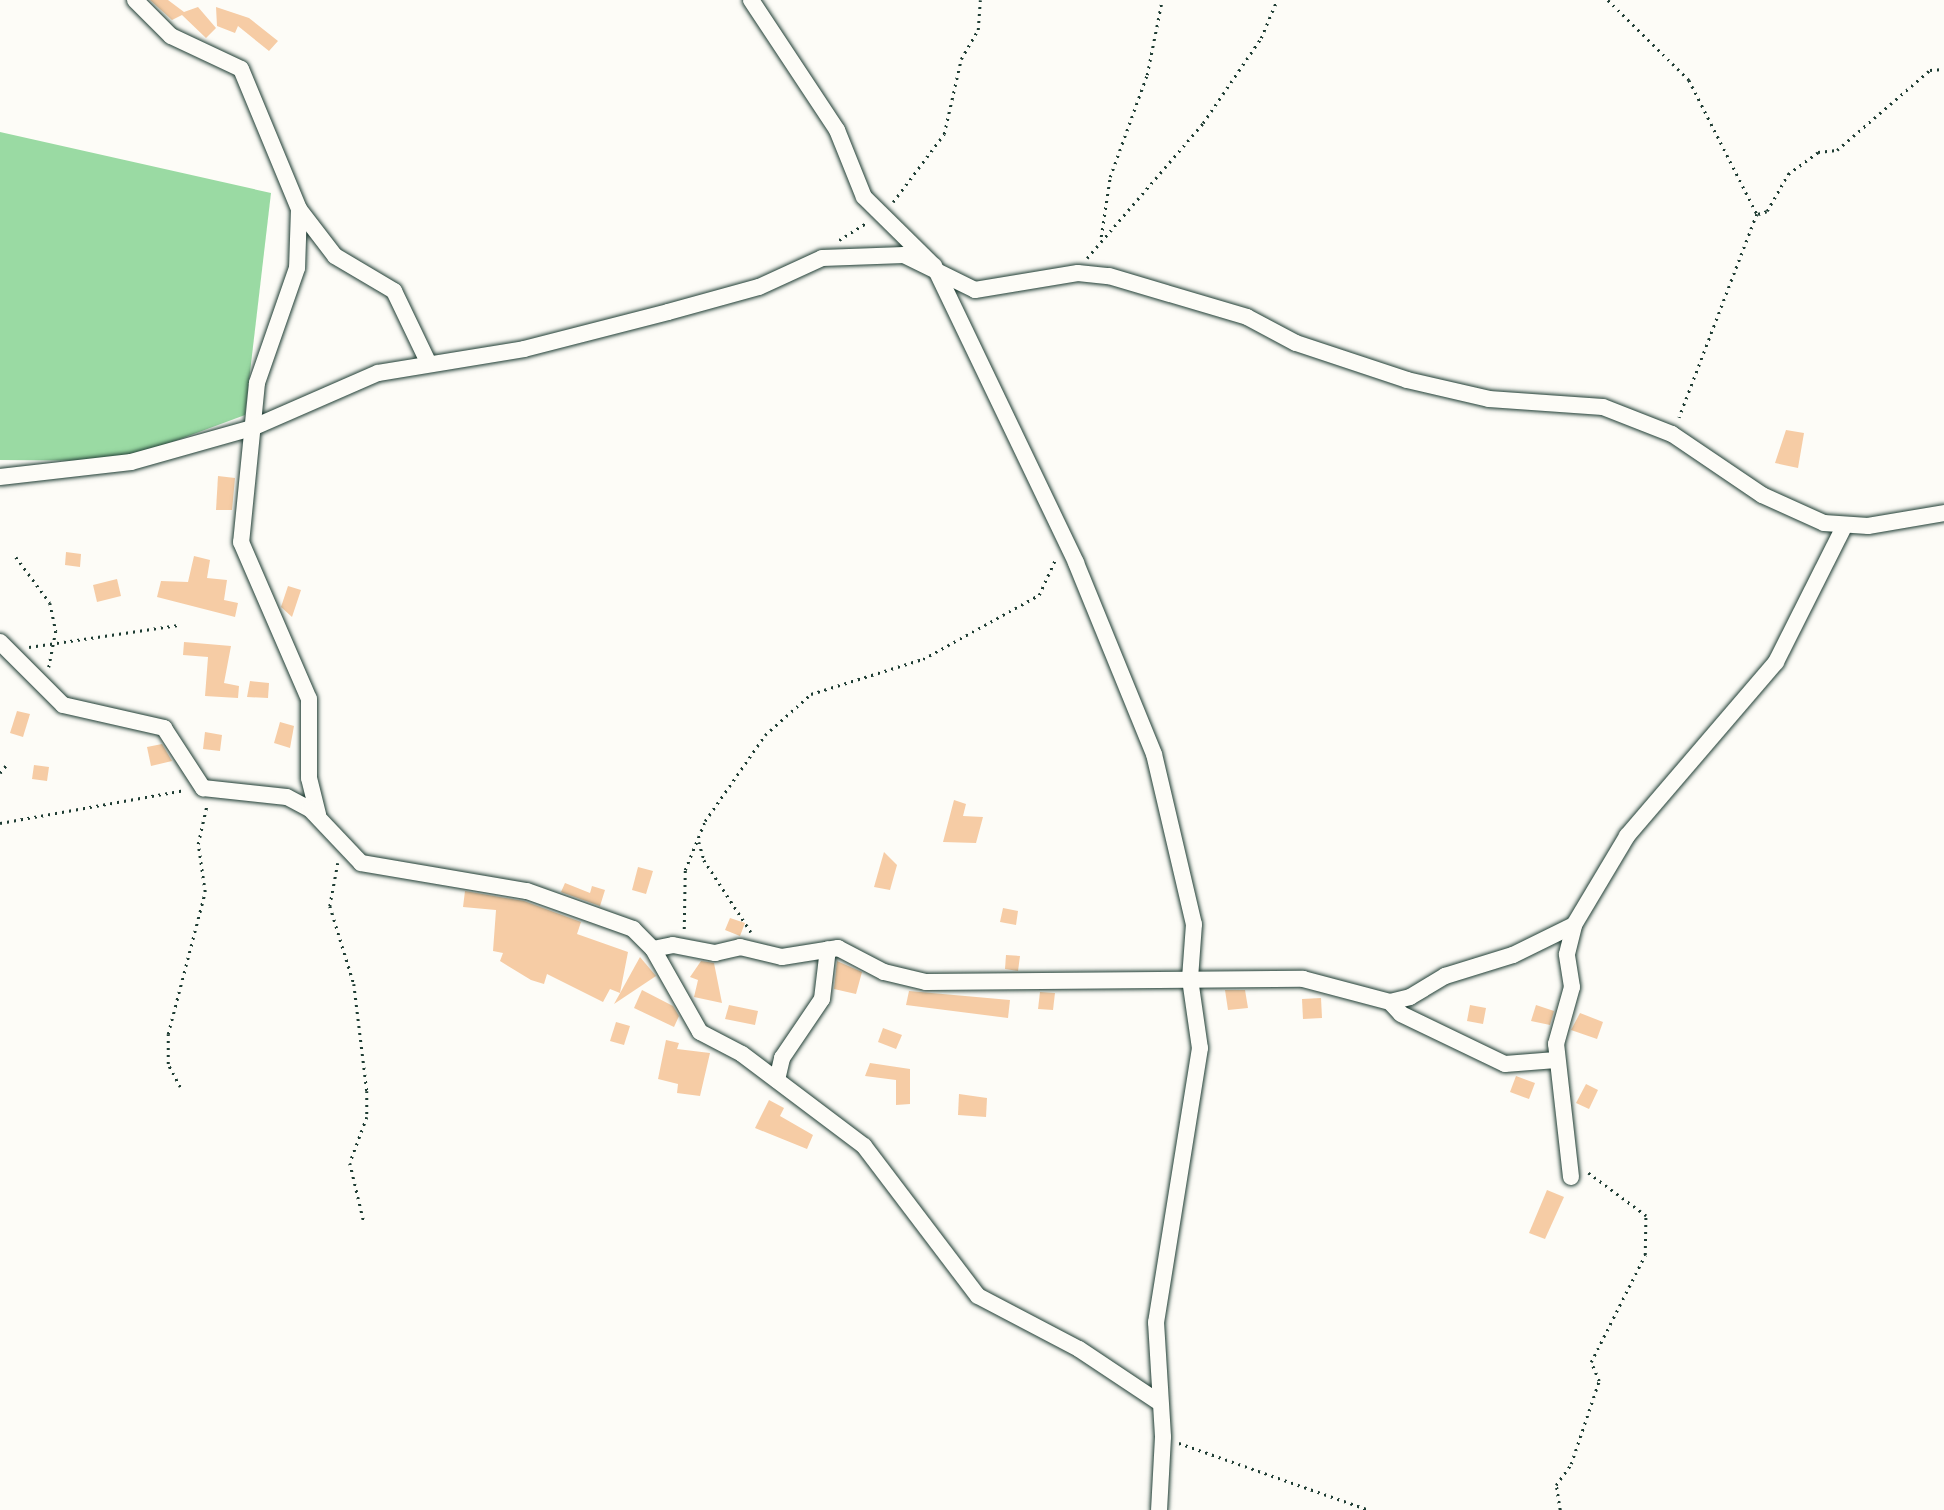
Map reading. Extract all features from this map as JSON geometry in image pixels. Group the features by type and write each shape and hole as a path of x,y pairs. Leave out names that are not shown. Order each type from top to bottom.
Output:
{"street":[{"path":"135,0 171,36 241,69 299,209 335,256 394,291 428,362"},
{"path":"751,0 837,130 864,197 934,266 1060,531 1152,747 1194,924 1190,979 1200,1048 1156,1322 1157,1401 1163,1437 1158,1510"},
{"path":"299,209 297,268 265,352 252,428 241,542 309,699 309,778 318,817"},
{"path":"0,477 111,467 252,428 346,384 428,362 524,349 668,312 760,287 822,258 904,255 934,266 975,290 1078,273 1109,276 1247,317 1296,343 1407,380 1489,399 1603,407 1672,434 1779,505 1844,527 1944,513"},
{"path":"1572,1170 1556,1060 1572,987 1567,954 1574,925 1627,836 1776,662 1844,527"},
{"path":"5,645 48,695 79,712 164,728 204,787 275,793 318,817 341,846 373,867 480,880 612,917 653,950 700,1032 777,1080 864,1146 978,1296 1079,1349 1157,1401"},
{"path":"1390,1002 1574,925"},
{"path":"653,950 682,948 715,953 740,947 759,954 828,949 926,982 1072,986 1190,979 1303,979 1390,1002 1401,1014 1505,1064 1556,1060"},
{"path":"777,1080 782,1058 822,999 828,949"}],"path":[{"path":"822,258 881,214 927,165 944,134 961,59 978,30 980,0"},
{"path":"1101,238 1110,177 1147,75 1162,0"},
{"path":"1078,273 1101,238 1203,123 1261,38 1277,0"},
{"path":"1608,0 1689,80 1757,214 1672,434"},
{"path":"1757,214 1767,211 1788,174 1818,152 1837,150 1930,70 1944,69"},
{"path":"682,948 685,870 699,842 705,821 765,735 811,694 923,659 1039,595 1055,564 1060,531"},
{"path":"16,557 50,603 52,647 48,695"},
{"path":"5,645 52,647 178,625"},
{"path":"0,773 6,764"},
{"path":"0,823 204,787 198,844 205,892 168,1034 168,1064 180,1087"},
{"path":"699,842 704,860 747,921 759,954"},
{"path":"341,846 330,906 354,984 367,1091 367,1116 350,1163 364,1222"},
{"path":"1560,1510 1556,1485 1571,1464 1599,1381 1591,1362 1645,1255 1646,1216 1572,1170"},
{"path":"1163,1437 1369,1510"}],"green space":[{"path":"0,132 271,193 245,415 121,461 0,460"}],"building":[{"path":"150,0 168,0 184,12 198,7 216,28 206,38 182,15 172,20"},
{"path":"216,7 249,18 278,41 269,51 238,26 235,33 217,26"},
{"path":"1786,430 1804,433 1798,468 1775,463"},
{"path":"218,476 235,478 232,510 216,510"},
{"path":"66,552 81,554 80,567 65,565"},
{"path":"194,556 210,560 207,578 227,580 224,600 238,603 235,617 157,597 161,581 188,582"},
{"path":"117,579 121,596 97,602 93,585"},
{"path":"288,586 301,590 292,617 281,607"},
{"path":"184,642 231,646 224,683 239,686 238,698 205,696 208,657 183,655"},
{"path":"250,681 269,683 268,698 247,697"},
{"path":"17,711 30,714 23,737 10,733"},
{"path":"280,722 294,726 290,748 274,743"},
{"path":"205,732 222,735 220,751 203,749"},
{"path":"162,744 172,761 151,766 147,747"},
{"path":"34,765 49,767 47,781 32,779"},
{"path":"954,800 966,804 963,816 983,817 976,843 943,842"},
{"path":"884,852 897,865 890,890 874,887"},
{"path":"638,867 653,871 646,894 632,890"},
{"path":"565,883 590,893 592,886 605,890 600,906 561,892"},
{"path":"465,891 524,901 581,922 577,934 628,952 620,993 610,989 603,1002 547,974 544,984 531,980 500,961 503,953 493,951 496,910 463,907"},
{"path":"1003,908 1018,911 1016,925 1000,922"},
{"path":"730,918 745,923 740,936 725,930"},
{"path":"1006,955 1020,956 1018,971 1005,969"},
{"path":"640,957 656,976 614,1004"},
{"path":"701,961 714,963 722,1003 694,997 698,980 690,977"},
{"path":"837,961 862,972 856,994 834,989"},
{"path":"642,990 673,1006 679,1016 674,1027 634,1008"},
{"path":"1225,990 1245,990 1248,1008 1228,1010"},
{"path":"909,991 1010,1000 1008,1018 906,1005"},
{"path":"1040,992 1055,993 1053,1010 1038,1009"},
{"path":"1321,998 1322,1018 1303,1019 1302,999"},
{"path":"729,1005 758,1011 755,1025 725,1019"},
{"path":"1470,1005 1486,1008 1483,1024 1467,1021"},
{"path":"1536,1005 1554,1011 1550,1025 1531,1021"},
{"path":"1580,1013 1603,1022 1597,1039 1571,1030"},
{"path":"616,1022 630,1026 624,1045 610,1041"},
{"path":"883,1028 902,1035 896,1049 878,1042"},
{"path":"666,1040 679,1043 677,1049 710,1053 700,1096 677,1093 678,1084 658,1079"},
{"path":"870,1063 910,1069 910,1104 896,1105 896,1080 865,1076"},
{"path":"1516,1076 1535,1083 1529,1099 1510,1092"},
{"path":"1586,1084 1598,1090 1589,1109 1576,1103"},
{"path":"959,1094 987,1098 986,1117 958,1115"},
{"path":"769,1100 784,1108 780,1116 813,1135 807,1149 755,1128"},
{"path":"1547,1190 1564,1197 1545,1239 1529,1233"}]}
